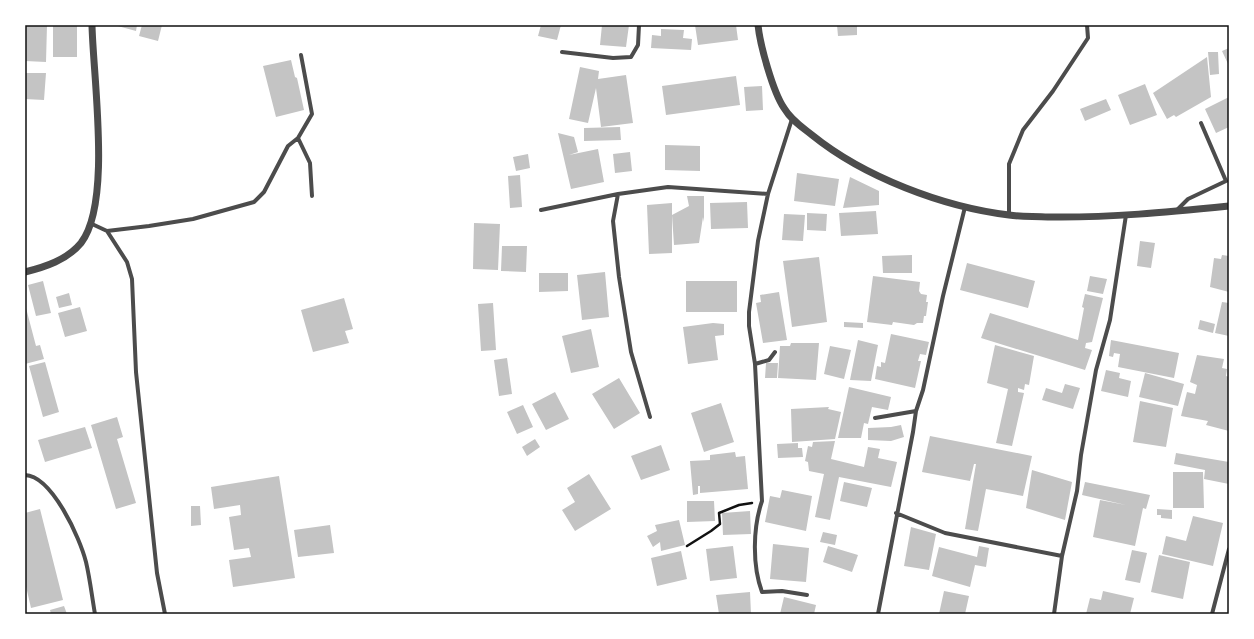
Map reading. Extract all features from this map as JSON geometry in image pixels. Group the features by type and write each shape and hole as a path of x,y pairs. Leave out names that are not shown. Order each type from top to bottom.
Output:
{"street":[{"path":"25,272 43,267 65,257 80,243 92,224 98,173 97,112 92,25"},
{"path":"562,52 613,58 631,57 638,45 639,25"},
{"path":"758,25 776,92 783,107 792,119 830,149 862,169 918,192 965,207 1009,215 1086,218 1229,206"},
{"path":"1009,215 1009,164 1023,130 1053,91 1088,38 1087,25"},
{"path":"107,231 193,219 254,202 264,192 288,146 298,138 312,114 301,55"},
{"path":"792,119 768,194 758,241 749,312 749,326 755,364 762,500 756,517 755,534 758,581 762,592 782,591 807,595"},
{"path":"1175,211 1188,199 1226,181 1201,123"},
{"path":"298,138 310,163 312,196"},
{"path":"541,210 618,194 668,187 768,194"},
{"path":"618,194 613,221 619,277 631,352 650,417"},
{"path":"878,614 916,411 923,390 943,296 965,207"},
{"path":"1054,614 1062,556 1077,491 1081,455 1096,370 1110,320 1126,215"},
{"path":"92,224 107,231 127,262 132,279 136,372 157,573 165,614"},
{"path":"755,364 769,360 776,352"},
{"path":"875,418 916,411"},
{"path":"25,474 38,479 44,484 54,496 74,530 86,561 95,614"},
{"path":"896,513 945,533 1062,556"},
{"path":"1212,614 1229,549"}],"path":[{"path":"687,546 720,524 719,513 739,505 762,500"}],"building":[{"path":"25,25 47,25 46,62 25,61"},
{"path":"53,25 77,25 77,57 53,57"},
{"path":"114,25 137,25 136,31"},
{"path":"142,25 162,25 158,41 139,36"},
{"path":"541,25 561,25 557,40 538,36"},
{"path":"602,25 629,25 626,47 600,45"},
{"path":"695,25 736,25 738,40 698,45"},
{"path":"837,25 857,25 857,35 838,36"},
{"path":"661,29 684,30 683,38 692,39 691,50 651,48 652,35 661,36"},
{"path":"1229,48 1229,66 1222,51"},
{"path":"1208,52 1218,52 1219,74 1210,75"},
{"path":"1207,57 1211,97 1176,117 1174,115 1167,119 1153,93"},
{"path":"291,60 295,77 297,78 304,110 276,117 263,66"},
{"path":"580,67 599,71 598,79 626,75 633,123 601,127 596,88 588,123 569,119"},
{"path":"25,73 46,73 44,100 25,99"},
{"path":"736,76 740,105 666,115 662,86"},
{"path":"1145,84 1157,115 1130,125 1118,95"},
{"path":"762,86 763,110 746,111 744,87"},
{"path":"1229,97 1229,127 1216,133 1205,109"},
{"path":"1106,99 1111,110 1085,121 1080,109"},
{"path":"620,127 621,140 584,141 584,128"},
{"path":"558,133 574,137 578,152 569,155 598,149 604,182 571,189"},
{"path":"665,145 700,146 700,171 665,170"},
{"path":"630,152 632,171 615,173 613,154"},
{"path":"528,154 530,168 516,171 513,157"},
{"path":"797,173 839,179 835,206 794,201"},
{"path":"520,175 522,207 510,208 508,176"},
{"path":"850,177 879,191 879,205 843,208"},
{"path":"687,196 704,196 704,222 703,217 699,243 674,245 672,215 689,206"},
{"path":"747,202 748,228 711,229 710,203"},
{"path":"672,203 672,253 649,254 647,205"},
{"path":"876,211 878,234 841,236 839,213"},
{"path":"807,213 827,214 826,231 807,230"},
{"path":"784,214 805,215 803,241 782,240"},
{"path":"474,223 500,224 498,270 473,269"},
{"path":"1140,241 1155,243 1151,268 1137,266"},
{"path":"502,246 527,246 526,272 501,271"},
{"path":"912,255 912,273 883,273 882,256"},
{"path":"1222,255 1229,256 1229,292 1210,287 1214,258 1221,259"},
{"path":"819,257 827,322 792,327 783,261"},
{"path":"967,263 1035,281 1028,308 960,290"},
{"path":"605,272 609,317 582,320 577,275"},
{"path":"539,273 568,273 568,291 539,292"},
{"path":"873,276 920,282 919,291 921,294 927,295 926,302 928,302 926,316 924,316 923,323 917,323 914,325 893,322 892,325 867,322"},
{"path":"1090,276 1107,279 1103,294 1087,291"},
{"path":"43,281 51,313 36,316 28,285"},
{"path":"686,281 737,281 737,312 686,312"},
{"path":"779,292 787,340 763,343 756,303 761,302 760,295"},
{"path":"69,293 72,305 59,308 56,297"},
{"path":"1085,294 1103,298 1092,342 1086,343 1085,348 1092,350 1085,370 981,338 990,313 1078,340"},
{"path":"344,298 353,329 345,331 349,343 313,352 301,310"},
{"path":"1222,302 1229,303 1229,336 1215,333"},
{"path":"493,303 496,350 481,351 478,304"},
{"path":"80,307 87,331 65,337 58,313"},
{"path":"26,308 36,346 40,345 44,359 25,364"},
{"path":"1200,320 1215,324 1213,333 1198,329"},
{"path":"844,322 863,323 863,328 844,327"},
{"path":"713,323 724,324 724,335 715,336 718,360 688,364 683,327"},
{"path":"591,329 599,367 571,373 562,336"},
{"path":"891,334 929,342 926,355 920,354 918,361 921,361 915,388 875,379 877,366 881,367 881,362 885,363"},
{"path":"858,340 878,345 871,381 850,380"},
{"path":"1111,340 1179,353 1174,378 1118,367 1120,354 1114,353 1113,357 1109,356"},
{"path":"791,343 819,343 816,380 778,378 780,346 790,346"},
{"path":"995,345 1034,356 1029,385 1025,384 1024,390 1018,388 1018,392 1024,393 1012,446 996,443 1008,389 987,383"},
{"path":"830,346 851,350 844,379 824,374"},
{"path":"1197,355 1224,359 1222,368 1227,369 1226,376 1229,377 1229,431 1206,425 1208,421 1181,416 1187,392 1195,394 1197,385 1190,382"},
{"path":"507,358 512,394 499,396 494,360"},
{"path":"45,362 59,412 43,417 29,366"},
{"path":"766,363 778,363 777,378 765,378"},
{"path":"1106,370 1120,373 1119,378 1131,381 1128,397 1101,391"},
{"path":"1145,373 1184,384 1178,406 1139,397"},
{"path":"619,378 640,413 614,429 592,394"},
{"path":"1065,384 1080,388 1073,409 1042,400 1046,388 1062,393"},
{"path":"849,387 891,397 888,410 872,407 868,424 864,423 861,438 838,438"},
{"path":"555,392 569,419 546,430 532,404"},
{"path":"1140,401 1173,408 1166,447 1133,442"},
{"path":"721,403 734,442 704,452 691,413"},
{"path":"523,405 533,427 517,434 507,412"},
{"path":"829,407 828,409 841,412 835,439 792,442 791,409"},
{"path":"117,417 123,437 117,439 136,503 116,509 91,425"},
{"path":"901,425 904,437 891,441 868,440 868,428"},
{"path":"85,427 92,448 45,462 38,440"},
{"path":"930,436 1032,456 1023,496 986,489 978,531 965,529 976,464 974,464 970,481 922,472"},
{"path":"535,439 540,447 527,456 522,447"},
{"path":"835,441 831,459 864,467 868,447 880,449 878,458 897,462 891,487 839,477 830,520 815,517 824,474 809,471 808,462 805,461 808,446 812,447 813,442"},
{"path":"798,443 798,448 802,448 803,457 778,458 777,444"},
{"path":"661,445 670,470 641,480 631,456"},
{"path":"735,452 736,457 745,456 748,489 700,493 700,486 698,486 698,494 693,495 690,461 710,460 710,455"},
{"path":"1176,453 1229,462 1229,484 1204,479 1205,470 1174,464"},
{"path":"1032,470 1072,482 1065,520 1026,508"},
{"path":"1173,472 1203,472 1204,508 1173,508"},
{"path":"589,474 611,509 575,531 562,510 575,502 567,488"},
{"path":"279,476 295,578 233,587 229,560 251,557 249,548 234,550 229,517 241,515 240,505 214,509 211,487"},
{"path":"844,482 872,488 867,507 840,501"},
{"path":"1085,482 1150,495 1146,509 1143,508 1135,546 1093,537 1100,500 1126,505 1082,495"},
{"path":"782,490 812,496 806,531 765,522 770,496 780,498"},
{"path":"687,501 714,501 715,521 687,522"},
{"path":"191,506 200,506 201,525 191,526"},
{"path":"40,509 63,600 31,608 25,582 25,513"},
{"path":"1157,509 1172,510 1172,519 1161,518 1161,515 1157,515"},
{"path":"750,511 751,534 723,535 722,513"},
{"path":"1193,516 1223,523 1213,566 1162,554 1166,536 1186,541"},
{"path":"679,520 685,545 661,551 660,542 653,547 647,536 657,531 655,525"},
{"path":"330,525 334,553 298,557 294,530"},
{"path":"911,527 936,534 929,570 904,566"},
{"path":"823,532 837,535 835,545 820,542"},
{"path":"773,544 809,548 806,582 770,579"},
{"path":"733,546 737,578 710,581 706,549"},
{"path":"828,546 858,555 852,572 823,562"},
{"path":"979,546 989,548 986,567 975,565 970,587 932,576 939,547 977,557"},
{"path":"1132,550 1147,553 1140,583 1125,580"},
{"path":"681,551 687,579 657,586 651,558"},
{"path":"1159,555 1190,562 1183,599 1151,592"},
{"path":"944,591 969,596 965,614 939,614"},
{"path":"1103,591 1134,598 1130,614 1086,614 1090,598 1101,600"},
{"path":"750,592 751,614 719,614 716,595"},
{"path":"784,597 816,605 814,614 780,614"},
{"path":"64,606 67,614 51,614 50,610"}]}
